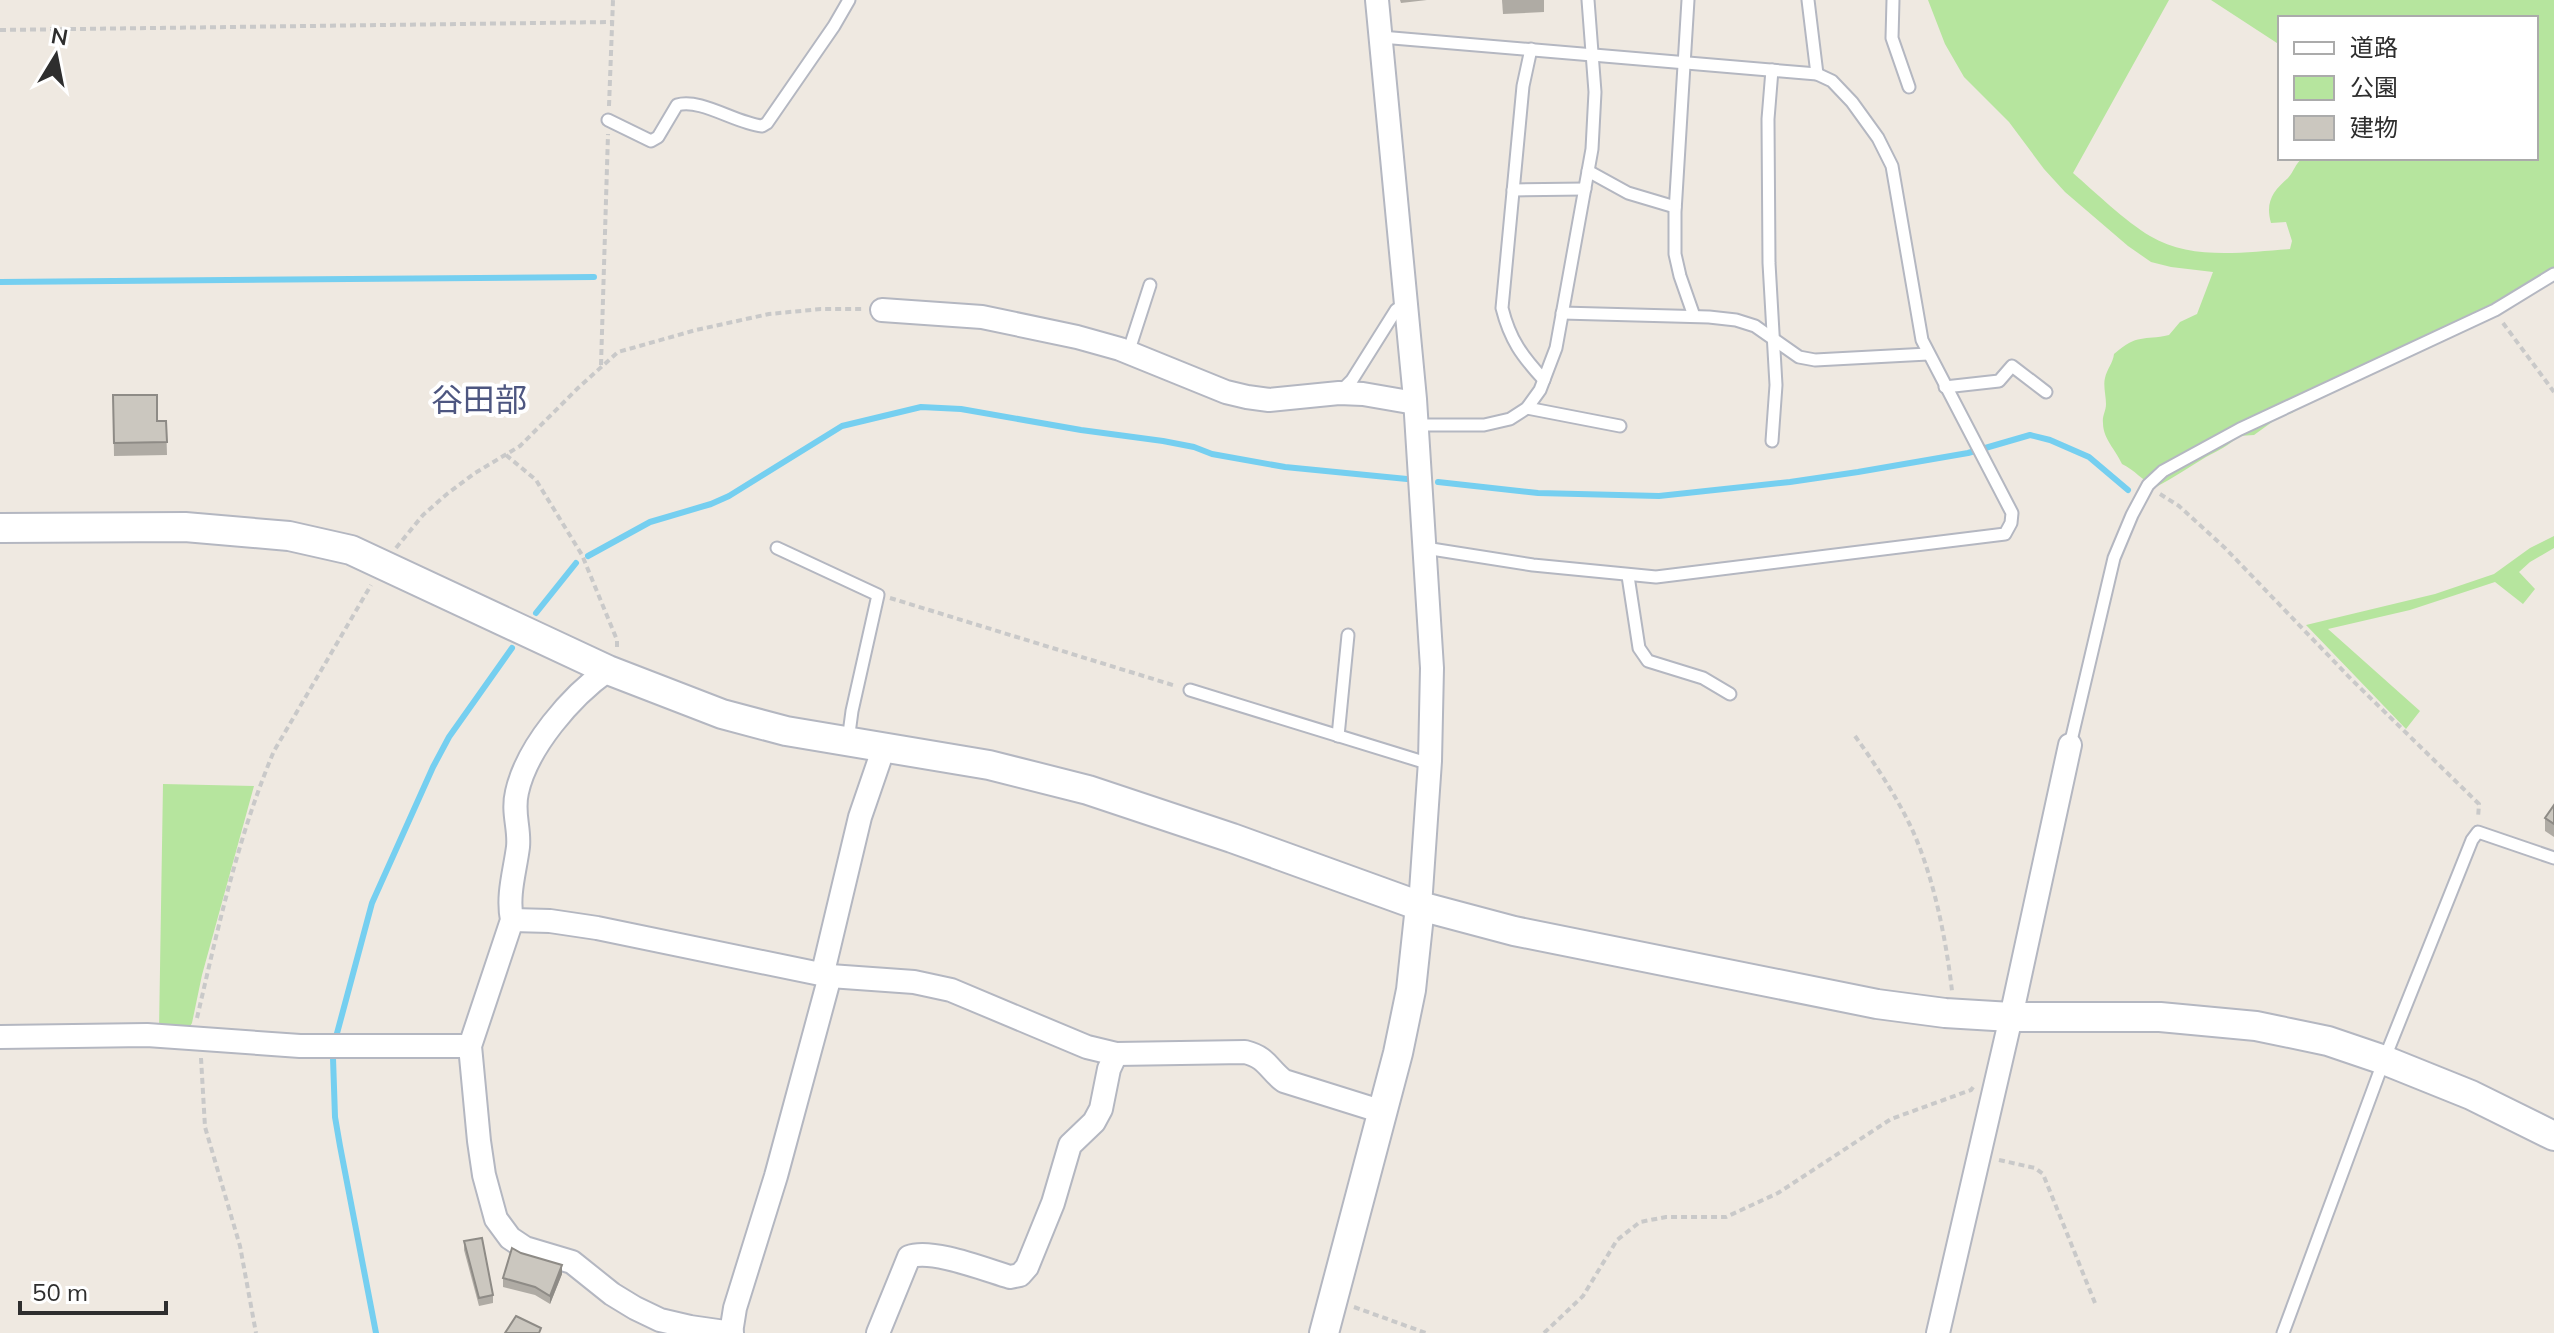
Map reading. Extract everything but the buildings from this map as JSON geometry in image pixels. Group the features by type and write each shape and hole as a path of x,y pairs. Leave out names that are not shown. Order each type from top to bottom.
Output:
{"street":[{"path":"1324,1333 1383,1112 1411,990 1430,764 1432,668 1416,414 1377,0"},
{"path":"882,310 982,317 1077,337 1247,397 1269,400 1339,393 1363,394 1416,414"},
{"path":"0,528 185,527 289,536 351,550 608,670 722,714 786,731 989,765 1088,790 1420,906 1514,931 1877,1004 2011,1017 2160,1017 2256,1026 2328,1041 2384,1060 2471,1095 2554,1136"},
{"path":"608,670 592,681 552,725 521,778 514,814 518,843 511,893 512,920 470,1046 484,1175 496,1219 510,1238 525,1248 572,1262 612,1294 660,1320 731,1333 735,1308 776,1176 826,974 860,817 884,747"},
{"path":"1938,1333 2070,745"},
{"path":"512,920 550,921 597,928 826,974 914,982 951,990 1087,1047 1116,1054 1245,1052 1268,1062 1284,1081 1383,1112"},
{"path":"0,1037 147,1035 300,1046 470,1046"},
{"path":"878,1333 909,1257 915,1254 939,1257 1010,1277 1020,1275 1027,1267 1053,1203 1070,1145 1094,1122 1101,1109 1109,1069 1116,1054"}],"lane":[{"path":"608,120 651,141 658,137 677,105 693,103 762,126 808,64 849,0"},
{"path":"1416,414 1484,425 1510,419 1527,408 1540,390 1556,348 1592,149 1594,54 1588,0"},
{"path":"1688,0 1675,207 1677,265 1694,316"},
{"path":"1808,0 1817,74"},
{"path":"1893,0 1892,38 1909,87"},
{"path":"1381,37 1817,74 1832,81 1878,138 1892,166 1922,340 2012,513 2005,534 1656,577 1533,565 1425,548"},
{"path":"1531,49 1523,86 1502,308 1508,331 1521,355 1544,380"},
{"path":"1772,70 1768,119 1769,263 1776,385 1772,441"},
{"path":"1588,171 1628,193 1675,207"},
{"path":"1513,190 1585,189"},
{"path":"2070,745 2114,558 2148,485 2163,471 2240,429 2495,310 2554,274"},
{"path":"1128,353 1150,285"},
{"path":"1339,393 1352,380 1396,310 1406,303"},
{"path":"1562,313 1736,320 1755,326 1799,357 1815,360 1928,354"},
{"path":"1945,387 1999,381 2012,366 2046,392"},
{"path":"1527,408 1620,426"},
{"path":"777,548 878,595 848,741"},
{"path":"1628,576 1639,648 1648,661 1703,678 1730,694"},
{"path":"1338,736 1348,635"},
{"path":"1190,690 1430,764"},
{"path":"2283,1333 2384,1060 2478,832 2554,858"}],"path":[{"path":"601,365 613,0"},
{"path":"0,30 613,22"},
{"path":"256,1333 240,1246 205,1127 201,1049 196,1037 196,1025 249,815 263,777 274,751 383,564 423,515 475,473 520,446 618,352 769,314 821,309 882,310"},
{"path":"2495,310 2554,392"},
{"path":"506,455 536,480 582,555 617,640 616,657 608,670"},
{"path":"2148,485 2179,506 2225,548 2352,680 2479,804 2478,832"},
{"path":"878,595 1190,690"},
{"path":"1855,736 1911,826 1937,910 1954,1013"},
{"path":"1544,1333 1583,1296 1617,1240 1640,1222 1666,1217 1726,1217 1778,1193 1891,1119 1971,1090 1977,1083"},
{"path":"1979,1156 2035,1168 2043,1174 2095,1303"},
{"path":"1333,1299 1426,1333"}],"green space":[{"path":"1928,0 2169,0 2073,173 2121,215 2166,244 2200,252 2237,253 2290,249 2292,241 2286,222 2271,223 2270,203 2274,192 2300,160 2538,160 2538,16 2278,16 2278,44 2211,0 2554,0 2554,270 2509,298 2312,390 2306,402 2292,413 2279,417 2254,435 2239,436 2156,487 2122,464 2107,439 2103,420 2105,378 2114,354 2122,347 2135,340 2169,335 2180,322 2197,314 2213,272 2151,262 2128,246 2065,192 2044,169 2009,122 1964,77 1945,44"},
{"path":"2554,536 2554,548 2519,572 2535,589 2523,604 2495,582 2410,610 2328,629 2420,711 2406,729 2306,625 2435,594 2494,574 2530,548"},
{"path":"163,784 254,786 188,1030 159,1031"}],"waterway":[{"path":"0,282 594,277"},
{"path":"588,556 650,522 729,496 842,426 921,407 961,409 1163,441 1212,454 1285,467 1407,479"},
{"path":"1438,482 1538,493 1659,496 1858,472 1968,453 2030,435 2089,457 2128,490"},
{"path":"536,613 576,563"},
{"path":"336,1037 372,903 433,767 449,737 512,648"},
{"path":"333,1058 335,1117 376,1333"}],"district":[{"name":"谷田部","path":"479,399"}]}
